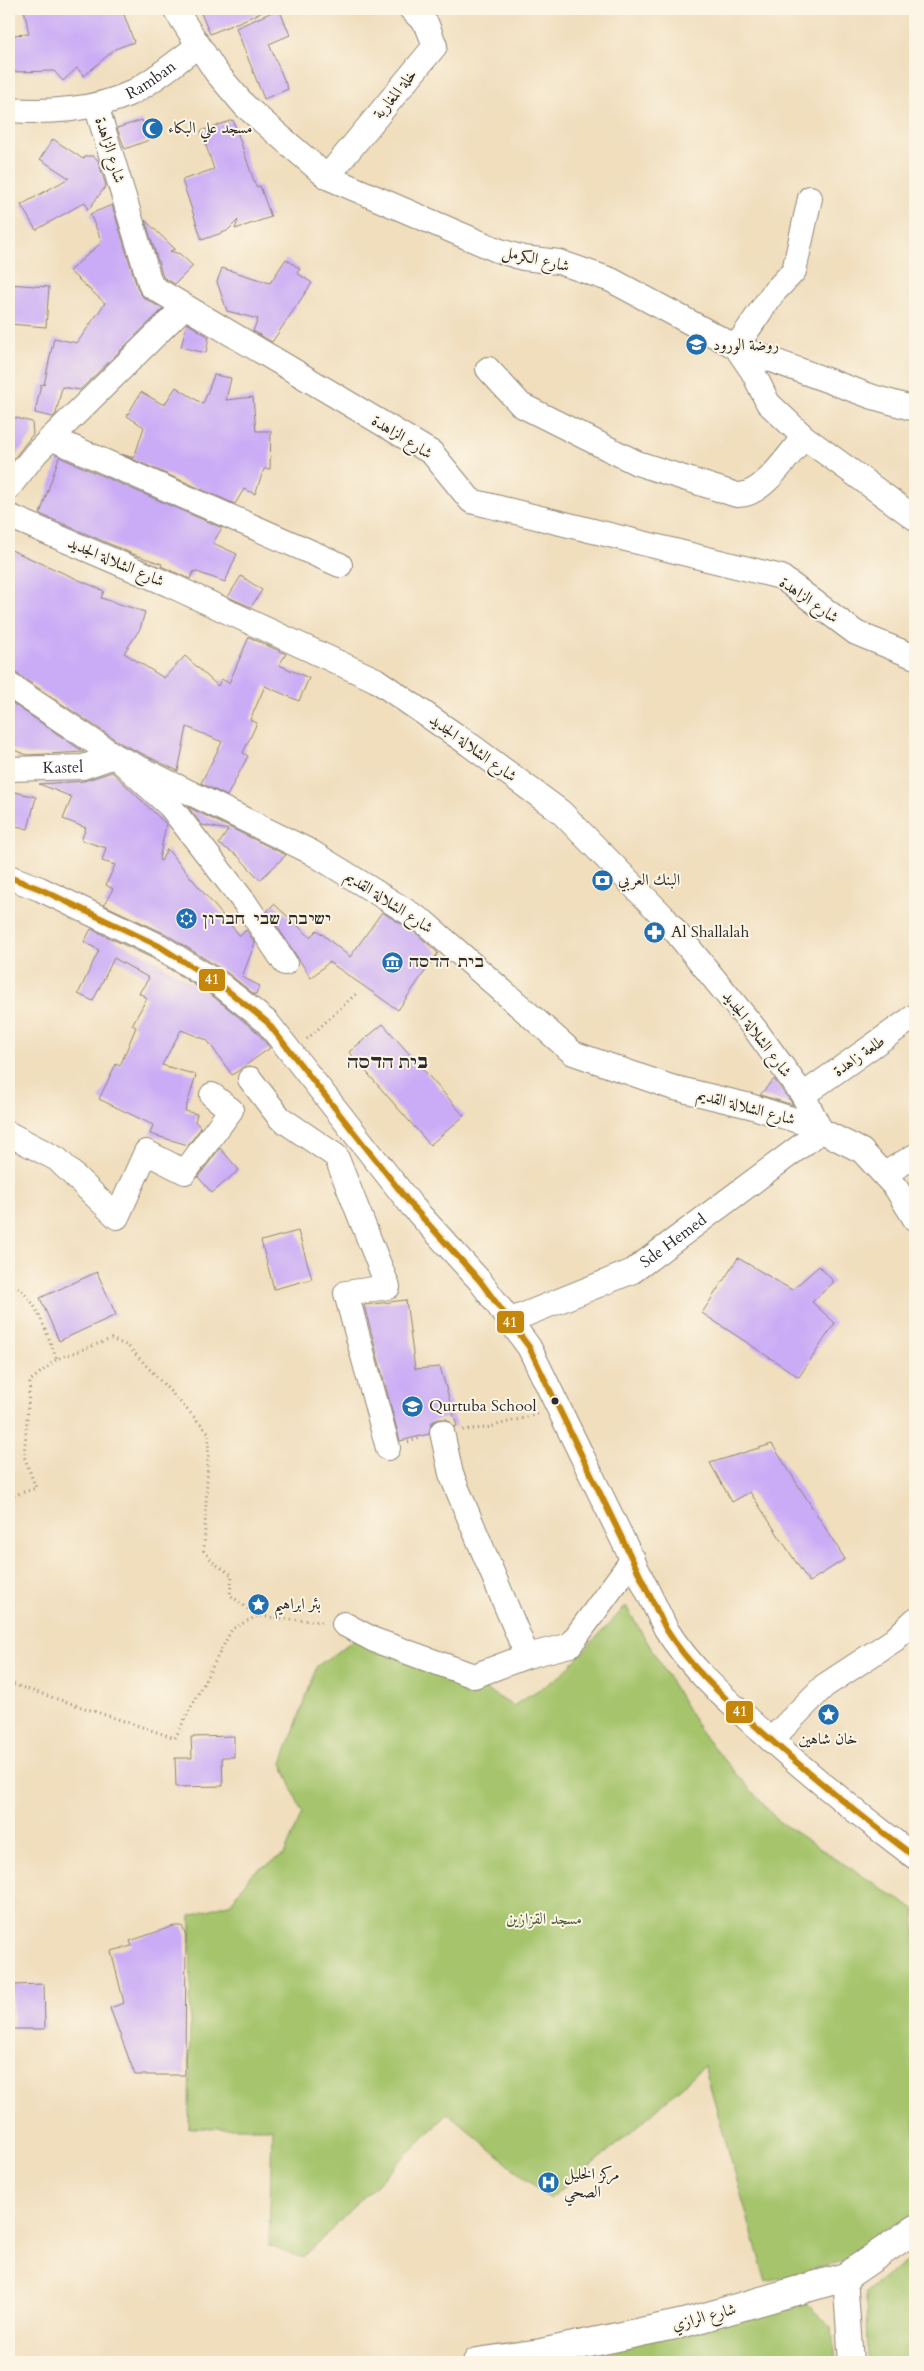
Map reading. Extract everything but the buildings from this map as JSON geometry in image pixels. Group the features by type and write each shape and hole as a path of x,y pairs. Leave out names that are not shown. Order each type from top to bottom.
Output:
{"main road":[{"name":"شارع الرازي","path":"477,2362 540,2358 684,2323 844,2277 915,2229"}],"street":[{"name":"شارع الكرمل","path":"175,9 216,72 245,106 326,177 497,250 522,258 559,262 611,280 736,346 873,397 915,409"},
{"name":"خلة المغاربة","path":"326,177 435,46 427,25 410,9"},
{"name":"Ramban","path":"9,110 31,112 96,105 132,92 198,46"},
{"name":"شارع الزاهدة","path":"96,105 151,286 432,453 471,501 781,578 856,633 915,657"},
{"path":"810,198 794,270 773,293 736,346 753,372 768,403 804,438 915,518"},
{"path":"9,487 51,438 184,307"},
{"path":"488,369 521,405 637,463 737,495 746,495 759,489 804,438"},
{"path":"51,438 340,565"},
{"name":"شارع الشلالة الجديد","path":"9,516 170,585 376,680 470,745 561,812 663,916 755,1029 803,1095 821,1131"},
{"name":"شارع الشلالة القديم","path":"9,686 115,756 311,852 424,922 573,1053 671,1087 750,1106 808,1124 862,1151 896,1188 915,1219"},
{"path":"115,756 170,806 245,903 285,963"},
{"name":"Kastel","path":"9,768 83,767 115,756"},
{"path":"9,877 40,889 160,946 222,986 267,1022 412,1206 480,1281 529,1347 561,1408 666,1629 682,1654 726,1700 845,1805 915,1857"},
{"name":"طلعة زاهدة","path":"803,1095 915,1016"},
{"path":"250,1079 280,1118 336,1156 388,1287 346,1293 388,1448"},
{"path":"9,1134 57,1159 118,1217 146,1152 185,1172 231,1110 212,1096"},
{"name":"Sde Hemed","path":"509,1321 633,1271 821,1131"},
{"path":"884,1174 915,1156"},
{"path":"442,1432 451,1474 527,1656"},
{"path":"344,1624 374,1640 474,1676 527,1656 570,1645 633,1560"},
{"path":"771,1740 824,1686 894,1640 915,1620"},
{"path":"844,2277 851,2362"}],"path":[{"path":"292,1052 358,992"},
{"path":"9,1283 21,1288 34,1304 57,1359"},
{"path":"9,1497 36,1488 24,1456 30,1382 57,1359 111,1339 128,1346 209,1433 204,1551 214,1563 232,1575 230,1595 257,1616 344,1624"},
{"path":"388,1448 442,1432 486,1428 561,1408"},
{"path":"9,1682 175,1738 232,1629 257,1616"}],"green space":[{"name":"مسجد القزازين","path":"626,1606 702,1734 778,1821 915,1910 915,2212 854,2258 766,2282 704,2066 627,2136 549,2199 448,2113 303,2258 269,2246 272,2128 189,2128 191,1915 231,1903 251,1874 284,1855 302,1813 282,1763 317,1666 362,1634 469,1679 513,1706 560,1676"},
{"path":"915,2254 915,2362 867,2362 866,2292"},
{"path":"806,2303 832,2328 835,2362 562,2362 776,2304"}],"transit line":[{"name":"41","path":"9,877 40,889 159,946 222,986 267,1022 412,1206 480,1281 529,1347 666,1629 676,1644 698,1671 780,1748 837,1796 915,1857"}],"place":[{"name":"مسجد علي البكاء","path":"152,128"},
{"name":"روضة الورود","path":"697,345"},
{"name":"البنك العربي","path":"602,880"},
{"name":"ישיבת שבי חברון","path":"186,919"},
{"name":"Al Shallalah","path":"655,932"},
{"name":"בית הדסה","path":"393,962"},
{"name":"Qurtuba School","path":"413,1406"},
{"name":"بئر ابراهيم","path":"258,1604"},
{"name":"خان شاهين","path":"828,1715"},
{"name":"مركز الخليل الصحي","path":"548,2183"}],"district":[{"name":"בית הדסה","path":"388,1062"}]}
